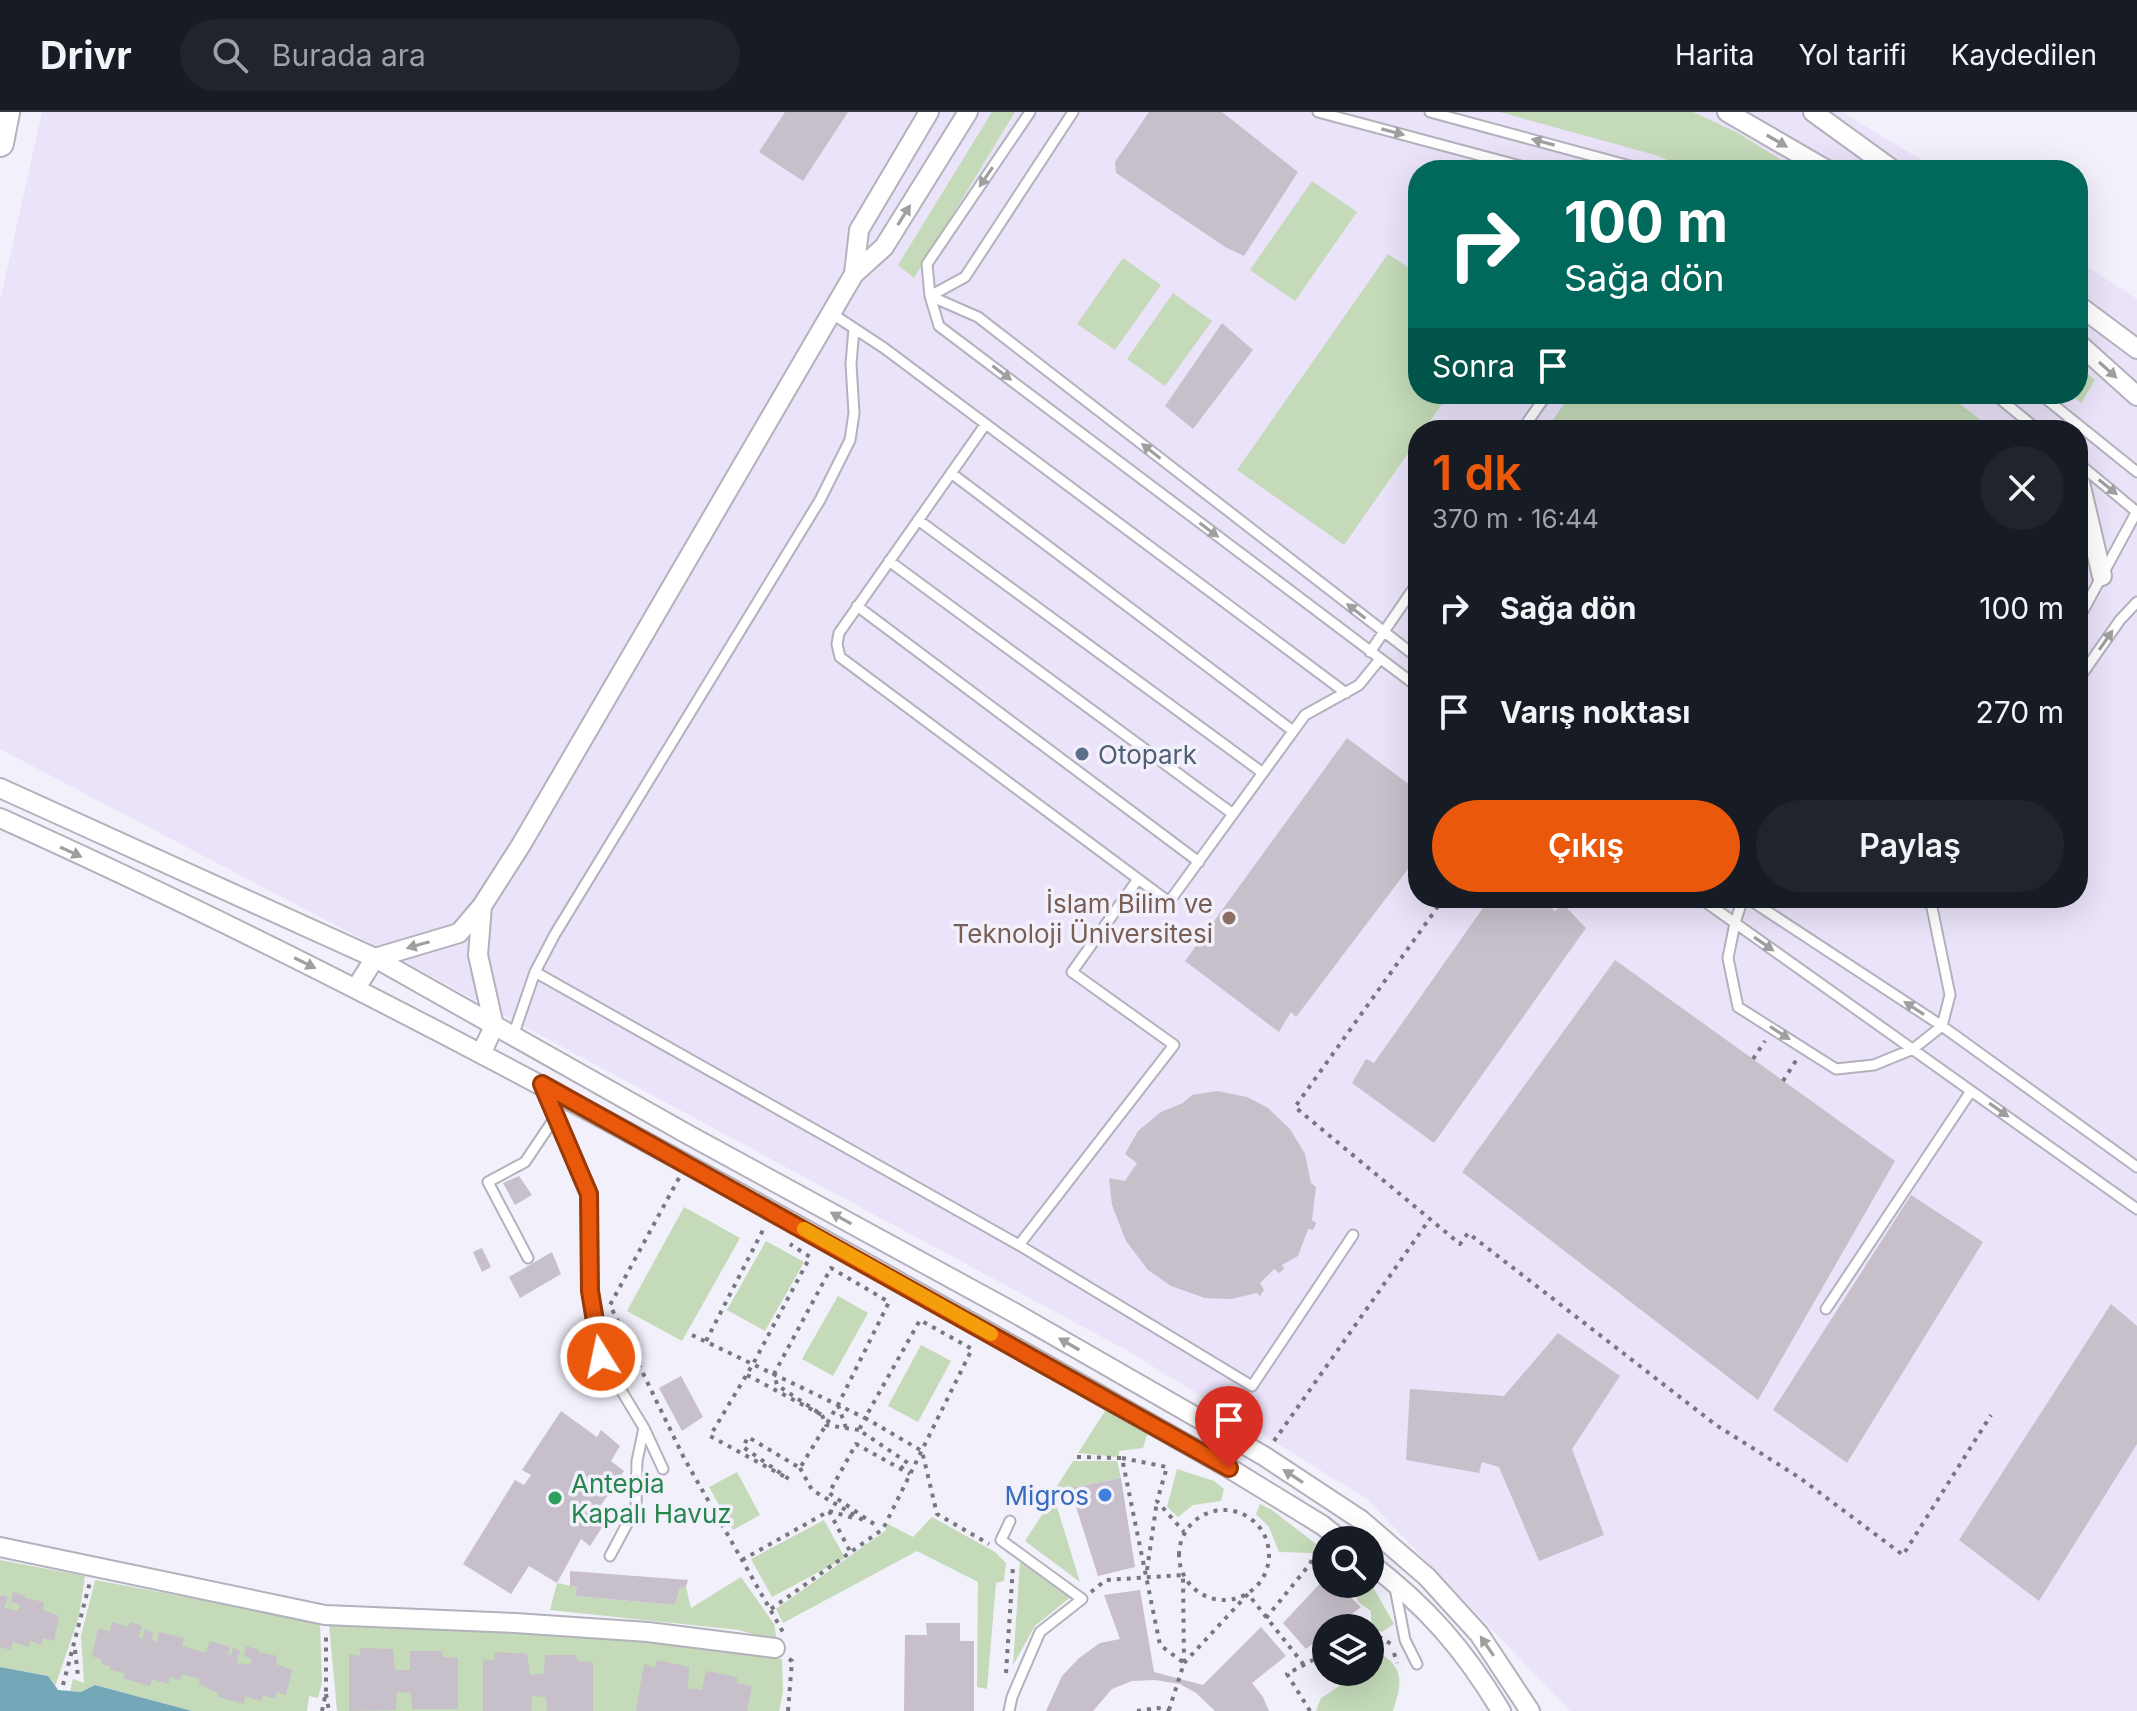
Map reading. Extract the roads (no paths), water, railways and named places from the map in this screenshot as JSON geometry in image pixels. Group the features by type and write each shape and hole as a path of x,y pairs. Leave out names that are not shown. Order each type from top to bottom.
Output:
{"street":[{"path":"0,143 6,112"},
{"path":"854,274 859,230 929,112"},
{"path":"356,988 375,958 459,933 482,906 521,845 854,274 884,247 968,112"},
{"path":"1727,112 1810,160"},
{"path":"1813,112 1879,160"},
{"path":"2088,312 2137,349"},
{"path":"2088,352 2137,396"},
{"path":"2088,516 2102,576"},
{"path":"0,788 375,958 1013,1312 1264,1456 1361,1520 1427,1577 1479,1634 1530,1711"},
{"path":"0,818 356,988 542,1084 1229,1468 1323,1526"},
{"path":"482,906 478,955 494,1026 482,1052"},
{"path":"0,1547 325,1615 634,1631 783,1646"},
{"path":"1384,1574 1435,1620 1474,1665 1501,1711"}],"lane":[{"path":"1030,112 927,264 930,296 939,326 1408,680"},
{"path":"930,296 965,277 1073,112"},
{"path":"1318,112 1498,160"},
{"path":"1430,112 1608,160"},
{"path":"930,296 978,317 1408,651"},
{"path":"831,313 1346,693"},
{"path":"513,1036 535,972 555,934 820,500 850,440 854,413 851,364 854,328"},
{"path":"2006,404 2026,420"},
{"path":"2052,404 2072,420"},
{"path":"985,425 839,633 837,644 840,657 1169,902 1305,715 1359,685 1380,659"},
{"path":"2088,433 2137,472"},
{"path":"2088,471 2137,511 2088,602"},
{"path":"951,473 1293,731"},
{"path":"918,520 1263,773"},
{"path":"889,561 1233,814"},
{"path":"1370,652 1408,597"},
{"path":"2088,666 2120,620 2137,602"},
{"path":"857,606 1199,862"},
{"path":"1019,1245 1174,1045 1072,972 1138,879"},
{"path":"1714,908 2137,1209"},
{"path":"1741,908 1728,958 1738,1007 1836,1069 1874,1065 1913,1049 1942,1026 1950,995 1932,908"},
{"path":"1760,908 1942,1026 2137,1167"},
{"path":"535,972 1019,1245 1252,1386 1353,1235"},
{"path":"542,1084 589,1194 590,1291 601,1357 644,1428 663,1469"},
{"path":"1826,1309 1971,1091"},
{"path":"528,1258 488,1182 525,1162 556,1116"},
{"path":"610,1556 636,1507 637,1461 644,1428"},
{"path":"1009,1711 1040,1632 1082,1599 1001,1540 1010,1521"},
{"path":"1393,1581 1405,1640 1417,1664"}],"water":[{"path":"0,1667 48,1676 58,1690 81,1692 95,1685 192,1711 0,1711"}],"place":[{"name":"Otopark","path":"1082,754"},
{"name":"İslam Bilim ve Teknoloji Üniversitesi","path":"1229,918"},
{"name":"Migros","path":"1105,1495"},
{"name":"Antepia Kapalı Havuz","path":"555,1498"}]}
